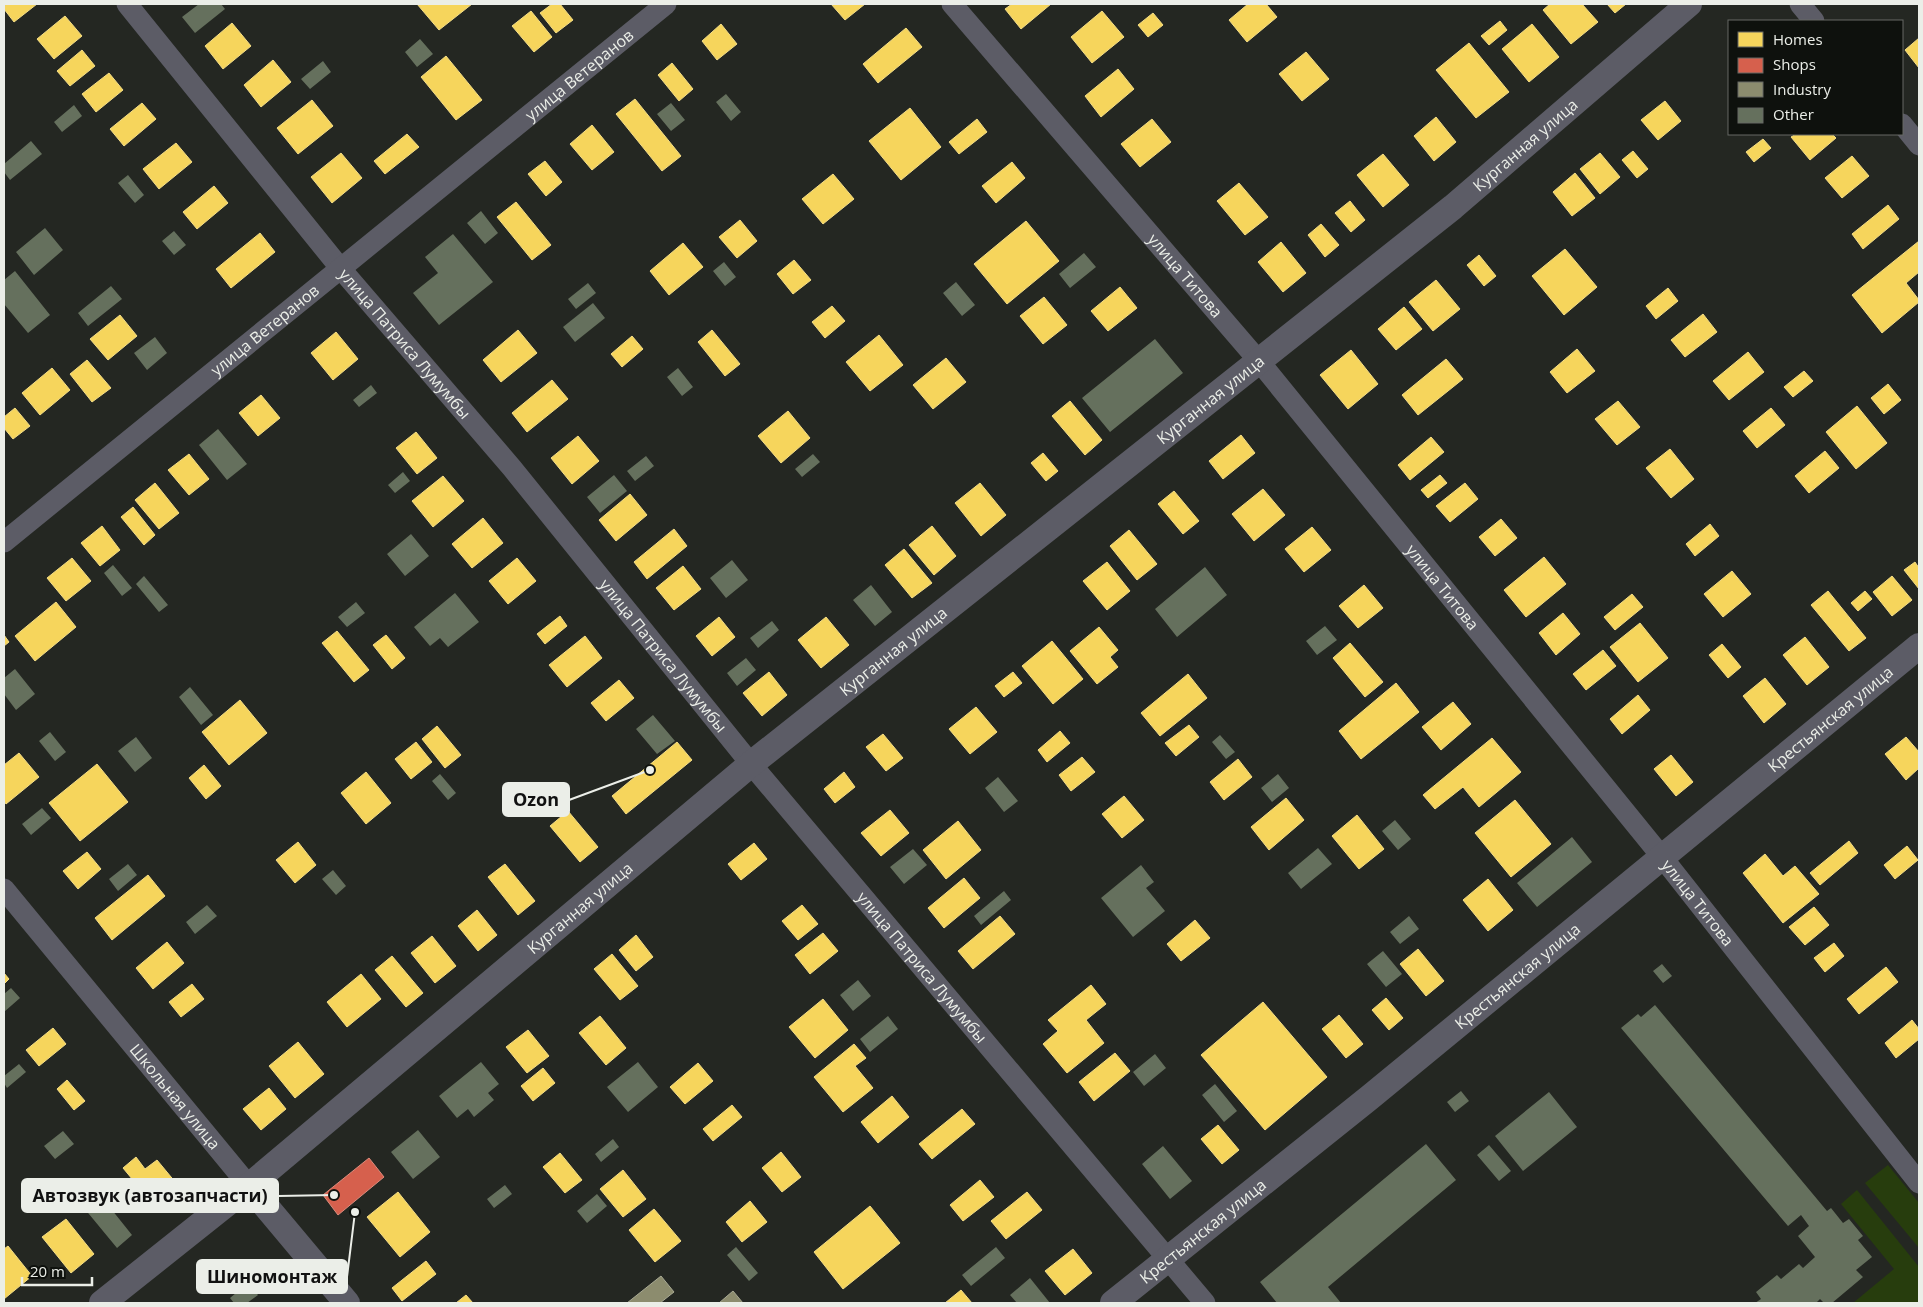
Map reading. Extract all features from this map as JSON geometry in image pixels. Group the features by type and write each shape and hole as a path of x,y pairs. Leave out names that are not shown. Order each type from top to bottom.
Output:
{"street":[{"name":"улица Патриса Лумумбы","path":"128,4 341,269 512,468 751,764 1205,1303"},
{"name":"улица Ветеранов","path":"4,542 666,4"},
{"name":"улица Титова","path":"952,4 1258,360 1662,856 1919,1183"},
{"name":"Курганная улица","path":"102,1303 249,1186 751,764 1258,360 1454,207 1689,4"},
{"path":"1800,4 1813,20"},
{"path":"1903,125 1919,145"},
{"name":"Крестьянская улица","path":"1113,1303 1369,1098 1919,646"},
{"name":"Школьная улица","path":"4,889 347,1303"}],"green space":[{"path":"1888,1165 1919,1203 1919,1248 1865,1183"},
{"path":"1857,1190 1919,1267 1919,1303 1853,1303 1894,1269 1841,1204"}],"building: Homes":[{"path":"7,4 37,4 14,22 4,9 4,6"},
{"path":"417,4 472,4 439,30"},
{"path":"552,4 560,4 573,20 556,33 540,13"},
{"path":"831,4 865,4 845,20"},
{"path":"1012,4 1051,4 1021,29 1005,9"},
{"path":"1248,4 1266,4 1277,17 1247,42 1229,20"},
{"path":"1550,4 1582,4 1598,22 1571,44 1543,10"},
{"path":"1607,4 1626,4 1615,13"},
{"path":"531,11 552,37 534,52 512,26"},
{"path":"1102,11 1124,37 1092,63 1071,37"},
{"path":"1153,13 1163,25 1148,37 1138,25"},
{"path":"65,16 82,36 54,59 37,39"},
{"path":"1500,21 1507,30 1489,45 1481,36"},
{"path":"232,23 251,46 223,69 205,46"},
{"path":"721,24 737,44 717,60 702,41"},
{"path":"1532,24 1559,57 1529,82 1502,49"},
{"path":"906,28 922,47 878,83 863,64"},
{"path":"1919,38 1919,68 1905,50"},
{"path":"1469,43 1509,92 1476,118 1436,70"},
{"path":"82,50 95,66 70,86 57,71"},
{"path":"1306,52 1329,79 1302,101 1279,74"},
{"path":"446,56 482,100 456,120 421,77"},
{"path":"273,60 291,82 261,107 244,85"},
{"path":"672,63 693,89 679,101 658,75"},
{"path":"1118,69 1134,89 1101,117 1085,96"},
{"path":"109,73 123,90 96,112 82,94"},
{"path":"635,99 681,156 662,171 616,114"},
{"path":"312,100 333,126 298,154 277,128"},
{"path":"1665,101 1681,121 1658,140 1641,120"},
{"path":"142,103 156,119 124,146 110,129"},
{"path":"910,108 941,147 901,180 869,141"},
{"path":"1436,117 1456,142 1434,161 1414,136"},
{"path":"977,119 987,132 959,154 949,142"},
{"path":"1152,119 1171,142 1140,167 1121,144"},
{"path":"592,125 614,152 592,170 570,144"},
{"path":"407,134 419,147 385,174 374,161"},
{"path":"1794,135 1833,135 1836,138 1810,160 1791,137"},
{"path":"1763,139 1771,148 1754,162 1746,152"},
{"path":"176,143 192,162 159,189 143,169"},
{"path":"1633,151 1648,169 1637,178 1622,160"},
{"path":"341,153 362,178 332,203 311,177"},
{"path":"1600,153 1620,177 1600,194 1580,169"},
{"path":"1383,154 1409,185 1383,207 1357,175"},
{"path":"1852,156 1869,176 1842,198 1825,178"},
{"path":"545,161 562,182 546,196 528,174"},
{"path":"1012,162 1025,178 996,203 982,186"},
{"path":"1575,173 1595,198 1572,216 1553,192"},
{"path":"833,174 854,199 823,224 802,199"},
{"path":"1239,183 1268,217 1245,235 1217,201"},
{"path":"214,186 228,203 197,229 183,212"},
{"path":"1350,201 1365,220 1351,232 1335,213"},
{"path":"516,202 551,245 532,260 497,217"},
{"path":"1888,205 1899,219 1863,249 1852,234"},
{"path":"740,220 757,241 737,258 719,237"},
{"path":"1026,221 1059,261 1007,304 974,264"},
{"path":"1321,224 1339,245 1325,257 1308,235"},
{"path":"260,233 275,252 231,288 216,269"},
{"path":"1919,241 1919,272 1906,283 1919,302 1882,333 1852,295"},
{"path":"1281,242 1306,273 1283,292 1258,262"},
{"path":"683,243 703,267 669,295 650,271"},
{"path":"1565,249 1597,287 1564,315 1532,276"},
{"path":"1479,255 1496,276 1484,286 1467,265"},
{"path":"794,260 811,280 793,294 777,274"},
{"path":"1436,280 1460,309 1433,331 1409,302"},
{"path":"1120,287 1137,308 1108,331 1091,311"},
{"path":"1668,288 1678,301 1656,319 1646,306"},
{"path":"1044,297 1067,325 1043,344 1020,316"},
{"path":"832,306 845,321 825,338 812,322"},
{"path":"1404,307 1422,329 1396,350 1378,329"},
{"path":"1703,314 1717,332 1685,357 1671,340"},
{"path":"120,315 137,336 108,360 90,339"},
{"path":"518,330 537,353 501,382 483,360"},
{"path":"712,330 740,364 725,376 698,342"},
{"path":"336,332 358,359 333,380 311,353"},
{"path":"879,335 903,365 870,391 846,362"},
{"path":"632,336 643,349 622,367 611,354"},
{"path":"1577,349 1595,371 1567,393 1550,372"},
{"path":"1351,350 1378,384 1348,409 1320,375"},
{"path":"1748,352 1764,372 1729,400 1713,381"},
{"path":"946,358 966,382 933,409 913,385"},
{"path":"1446,359 1463,379 1418,415 1402,395"},
{"path":"87,360 111,388 92,402 70,374"},
{"path":"52,368 70,390 40,415 22,393"},
{"path":"1804,371 1813,381 1793,397 1784,387"},
{"path":"552,380 568,399 527,432 512,413"},
{"path":"1888,384 1901,400 1884,414 1871,398"},
{"path":"261,395 280,418 258,436 239,413"},
{"path":"1070,401 1102,440 1085,455 1052,416"},
{"path":"1618,401 1640,427 1617,445 1595,419"},
{"path":"1857,406 1887,443 1856,469 1826,432"},
{"path":"15,408 30,426 13,439 4,428 4,417"},
{"path":"1771,408 1785,425 1757,448 1743,431"},
{"path":"788,411 810,438 781,463 758,436"},
{"path":"416,432 437,458 417,474 396,448"},
{"path":"1241,435 1255,453 1223,479 1209,461"},
{"path":"578,436 599,461 572,484 551,458"},
{"path":"1431,437 1444,452 1410,480 1398,465"},
{"path":"1670,449 1694,479 1671,498 1646,468"},
{"path":"1825,451 1839,468 1809,493 1795,476"},
{"path":"1043,453 1058,471 1046,481 1031,463"},
{"path":"189,454 209,479 189,495 168,470"},
{"path":"1440,475 1447,483 1428,498 1421,490"},
{"path":"443,476 464,501 433,527 412,501"},
{"path":"155,483 179,513 159,529 135,500"},
{"path":"980,483 1006,515 981,536 955,503"},
{"path":"1465,483 1478,499 1450,522 1436,506"},
{"path":"1263,489 1285,515 1254,541 1232,514"},
{"path":"1174,491 1199,521 1183,534 1158,504"},
{"path":"630,494 647,515 616,541 599,520"},
{"path":"133,507 155,535 144,545 121,517"},
{"path":"483,518 503,543 472,568 452,544"},
{"path":"1501,519 1517,538 1495,556 1479,537"},
{"path":"1710,524 1719,536 1695,556 1686,544"},
{"path":"102,526 120,550 100,566 81,543"},
{"path":"932,526 956,556 934,575 909,545"},
{"path":"1312,527 1331,550 1304,572 1285,549"},
{"path":"674,529 687,546 647,579 634,562"},
{"path":"1129,530 1157,564 1137,580 1110,546"},
{"path":"904,549 932,583 912,598 885,565"},
{"path":"1544,557 1566,584 1526,617 1504,590"},
{"path":"72,558 91,581 66,601 47,578"},
{"path":"517,558 536,581 508,604 489,581"},
{"path":"1107,562 1130,591 1107,610 1083,581"},
{"path":"1915,562 1919,568 1919,589 1904,570"},
{"path":"683,566 701,589 674,610 656,588"},
{"path":"1732,571 1751,594 1723,617 1704,594"},
{"path":"1892,576 1912,600 1892,616 1873,592"},
{"path":"1364,585 1383,608 1358,628 1339,606"},
{"path":"1828,591 1866,638 1849,651 1811,605"},
{"path":"1865,591 1872,599 1858,611 1851,603"},
{"path":"1632,594 1643,607 1615,630 1604,617"},
{"path":"56,602 76,627 35,661 15,636"},
{"path":"1563,613 1580,634 1556,655 1539,633"},
{"path":"560,616 567,626 545,644 537,634"},
{"path":"719,617 735,637 712,656 696,636"},
{"path":"826,617 849,645 821,668 798,640"},
{"path":"1640,623 1668,658 1638,682 1610,647"},
{"path":"1099,627 1118,650 1110,657 1118,667 1097,684 1070,651"},
{"path":"337,631 369,670 354,682 322,643"},
{"path":"4,635 9,642 4,646"},
{"path":"386,635 405,658 392,669 373,645"},
{"path":"585,636 602,658 567,687 549,665"},
{"path":"1805,637 1829,667 1807,685 1783,655"},
{"path":"1052,641 1083,679 1053,704 1022,666"},
{"path":"1350,643 1383,682 1365,697 1333,658"},
{"path":"1722,644 1741,667 1728,678 1709,655"},
{"path":"1603,650 1616,666 1586,690 1573,674"},
{"path":"769,672 787,695 762,716 743,693"},
{"path":"1013,672 1022,683 1004,697 995,686"},
{"path":"1188,674 1207,698 1160,736 1141,713"},
{"path":"1765,678 1786,704 1764,723 1743,696"},
{"path":"619,680 634,698 606,721 591,703"},
{"path":"1396,683 1419,712 1361,759 1339,731"},
{"path":"1638,695 1650,710 1622,734 1610,719"},
{"path":"240,700 267,733 229,765 202,732"},
{"path":"1453,702 1471,724 1441,750 1422,727"},
{"path":"976,707 997,732 970,754 949,729"},
{"path":"1189,725 1199,737 1176,756 1165,743"},
{"path":"437,726 461,755 445,768 422,739"},
{"path":"1060,731 1070,743 1047,762 1038,750"},
{"path":"883,734 903,758 886,771 866,747"},
{"path":"1906,737 1919,752 1919,768 1906,780 1885,754"},
{"path":"1492,738 1521,772 1479,807 1463,787 1435,809 1423,795"},
{"path":"416,742 432,762 411,779 395,759"},
{"path":"677,742 692,760 626,814 612,796"},
{"path":"19,753 39,777 6,804 4,801 4,765"},
{"path":"1671,755 1693,782 1676,796 1654,769"},
{"path":"1082,757 1095,772 1071,791 1059,775"},
{"path":"1238,759 1252,777 1224,800 1210,782"},
{"path":"97,764 128,802 80,841 49,803"},
{"path":"204,765 221,786 206,799 189,778"},
{"path":"366,772 391,803 366,824 341,793"},
{"path":"844,772 855,787 835,803 824,789"},
{"path":"1124,796 1144,820 1122,838 1102,814"},
{"path":"1286,798 1304,820 1269,850 1251,827"},
{"path":"1515,800 1551,844 1511,877 1475,833"},
{"path":"890,810 909,833 881,856 861,833"},
{"path":"568,811 598,847 580,862 550,826"},
{"path":"1357,815 1384,849 1359,869 1332,836"},
{"path":"958,821 981,850 946,879 923,850"},
{"path":"1849,841 1858,853 1820,885 1810,873"},
{"path":"298,842 316,865 295,883 276,860"},
{"path":"754,843 767,859 741,880 728,864"},
{"path":"1907,846 1918,860 1895,879 1884,865"},
{"path":"87,852 101,869 78,889 63,871"},
{"path":"1765,854 1783,876 1795,866 1819,894 1783,923 1743,873"},
{"path":"505,864 535,901 518,915 488,877"},
{"path":"148,875 165,896 112,940 95,918"},
{"path":"964,878 980,898 944,928 928,908"},
{"path":"1488,879 1513,910 1488,931 1463,900"},
{"path":"802,905 818,924 798,940 782,921"},
{"path":"1814,907 1829,925 1805,945 1789,927"},
{"path":"477,910 497,935 478,951 458,926"},
{"path":"1000,916 1015,934 973,969 958,951"},
{"path":"1195,920 1210,938 1181,961 1167,944"},
{"path":"823,933 838,951 810,974 795,955"},
{"path":"636,935 653,957 636,971 619,950"},
{"path":"432,936 456,966 435,983 411,953"},
{"path":"167,942 184,963 153,989 136,968"},
{"path":"1834,943 1844,956 1825,972 1814,958"},
{"path":"1418,949 1444,981 1426,996 1400,964"},
{"path":"612,954 638,986 620,1000 594,969"},
{"path":"392,956 423,993 406,1007 375,970"},
{"path":"1886,967 1898,982 1859,1014 1847,999"},
{"path":"4,973 9,979 4,984"},
{"path":"361,974 381,999 347,1027 327,1002"},
{"path":"192,984 204,999 181,1017 169,1002"},
{"path":"1091,985 1106,1004 1086,1020 1104,1043 1067,1073 1043,1044 1058,1031 1048,1020"},
{"path":"1386,998 1403,1018 1389,1030 1372,1010"},
{"path":"823,999 848,1030 815,1058 789,1027"},
{"path":"1263,1002 1327,1077 1265,1130 1201,1055"},
{"path":"1339,1015 1363,1044 1346,1058 1322,1029"},
{"path":"600,1016 626,1048 606,1065 579,1033"},
{"path":"1912,1020 1919,1029 1919,1039 1896,1058 1885,1043"},
{"path":"53,1028 66,1044 39,1066 26,1050"},
{"path":"528,1030 549,1056 527,1073 506,1047"},
{"path":"298,1042 324,1074 295,1098 269,1066"},
{"path":"854,1044 866,1058 855,1066 873,1088 843,1112 814,1077"},
{"path":"1115,1053 1130,1071 1094,1101 1079,1082"},
{"path":"698,1063 713,1081 685,1104 670,1087"},
{"path":"543,1068 555,1083 533,1101 521,1086"},
{"path":"67,1080 85,1101 74,1110 57,1089"},
{"path":"269,1088 286,1109 261,1130 243,1109"},
{"path":"892,1096 909,1117 878,1143 861,1122"},
{"path":"732,1105 742,1117 713,1141 703,1129"},
{"path":"962,1109 975,1124 932,1159 919,1144"},
{"path":"1218,1125 1239,1150 1222,1164 1201,1139"},
{"path":"781,1152 801,1177 782,1192 762,1168"},
{"path":"560,1153 582,1180 565,1193 543,1167"},
{"path":"136,1157 145,1169 157,1160 181,1189 157,1209 123,1168"},
{"path":"623,1170 646,1199 623,1217 600,1189"},
{"path":"980,1180 994,1197 963,1221 950,1205"},
{"path":"398,1192 430,1232 400,1257 367,1217"},
{"path":"1027,1192 1042,1210 1006,1239 991,1221"},
{"path":"750,1201 767,1222 742,1242 726,1222"},
{"path":"870,1206 900,1243 843,1289 814,1252"},
{"path":"654,1209 681,1241 655,1262 629,1230"},
{"path":"66,1219 94,1254 71,1273 42,1237"},
{"path":"8,1246 32,1276 4,1299 4,1249"},
{"path":"1073,1249 1092,1273 1065,1295 1045,1271"},
{"path":"426,1261 436,1274 402,1301 392,1288"},
{"path":"961,1290 972,1303 945,1303"},
{"path":"466,1295 473,1303 456,1303"}],"building: Shops":[{"path":"369,1158 384,1177 338,1215 323,1195"}],"building: Industry":[{"path":"661,1276 674,1292 660,1303 627,1303"},
{"path":"733,1291 743,1303 719,1303"}],"building: Other":[{"path":"199,4 221,4 225,9 195,33 182,17"},
{"path":"420,39 433,54 417,67 405,52"},
{"path":"323,61 331,72 310,89 301,79"},
{"path":"726,94 741,112 731,121 716,102"},
{"path":"671,103 685,120 671,131 657,114"},
{"path":"74,105 82,116 62,132 54,122"},
{"path":"31,141 42,154 10,180 4,172 4,164"},
{"path":"128,175 144,195 135,203 118,183"},
{"path":"481,211 498,233 485,244 467,223"},
{"path":"45,228 63,250 34,275 16,252"},
{"path":"174,231 186,245 174,255 162,241"},
{"path":"453,234 493,282 439,325 413,293 438,273 425,257"},
{"path":"1084,253 1096,267 1070,288 1059,274"},
{"path":"724,262 736,277 725,286 713,271"},
{"path":"15,271 50,315 28,333 4,304 4,280"},
{"path":"956,282 975,305 962,316 943,293"},
{"path":"588,283 596,293 576,309 568,299"},
{"path":"111,286 122,299 88,326 78,313"},
{"path":"593,303 605,318 575,342 563,327"},
{"path":"155,337 167,353 147,370 134,353"},
{"path":"1155,339 1183,373 1110,432 1082,398"},
{"path":"678,368 693,387 682,396 667,377"},
{"path":"371,385 377,393 359,407 353,400"},
{"path":"218,429 247,464 227,480 199,445"},
{"path":"813,454 820,462 802,477 795,469"},
{"path":"646,456 654,466 635,481 627,471"},
{"path":"403,472 410,481 395,493 388,485"},
{"path":"614,475 627,491 600,513 587,497"},
{"path":"411,534 429,556 405,576 387,554"},
{"path":"732,560 748,580 726,598 710,578"},
{"path":"113,565 132,588 122,596 104,573"},
{"path":"1205,567 1227,595 1177,637 1155,609"},
{"path":"144,576 168,605 159,612 136,584"},
{"path":"871,585 892,612 875,626 853,600"},
{"path":"455,593 479,622 448,647 440,638 430,646 414,627"},
{"path":"356,602 365,613 347,627 338,617"},
{"path":"772,621 779,630 758,648 750,638"},
{"path":"1325,626 1337,640 1317,655 1306,641"},
{"path":"746,658 756,670 737,686 727,673"},
{"path":"15,669 35,694 16,710 4,694 4,678"},
{"path":"190,687 213,715 201,725 179,697"},
{"path":"653,715 675,741 657,754 636,729"},
{"path":"50,732 66,752 55,761 39,741"},
{"path":"1220,735 1235,752 1226,759 1212,742"},
{"path":"136,737 152,758 135,772 118,751"},
{"path":"440,774 456,793 448,800 432,781"},
{"path":"1278,774 1289,788 1272,802 1261,788"},
{"path":"998,777 1018,801 1004,812 985,788"},
{"path":"42,808 51,818 31,835 22,824"},
{"path":"1395,820 1411,839 1398,850 1382,831"},
{"path":"1572,837 1592,862 1537,907 1517,883"},
{"path":"1318,848 1332,864 1301,889 1288,873"},
{"path":"913,849 927,865 904,884 890,867"},
{"path":"128,864 137,875 118,891 109,879"},
{"path":"1141,865 1154,882 1146,888 1165,911 1133,937 1101,898"},
{"path":"333,870 346,886 336,895 322,879"},
{"path":"1004,891 1011,900 981,925 974,916"},
{"path":"207,905 217,916 195,934 186,922"},
{"path":"1409,916 1419,929 1400,944 1390,932"},
{"path":"1383,951 1402,974 1386,987 1367,964"},
{"path":"1662,964 1672,976 1663,983 1653,971"},
{"path":"858,980 871,996 853,1011 840,995"},
{"path":"11,988 20,998 4,1012 4,994"},
{"path":"1655,1005 1827,1211 1831,1208 1843,1223 1849,1219 1863,1236 1858,1240 1872,1257 1856,1270 1863,1277 1832,1303 1824,1303 1820,1299 1816,1303 1755,1303 1761,1299 1756,1292 1777,1275 1781,1279 1799,1264 1803,1268 1815,1257 1798,1236 1809,1226 1801,1215 1788,1226 1621,1028 1638,1014 1641,1017"},
{"path":"888,1016 898,1029 870,1052 860,1039"},
{"path":"1155,1054 1166,1068 1144,1086 1133,1072"},
{"path":"481,1062 499,1084 488,1093 494,1100 474,1117 468,1109 457,1118 439,1096"},
{"path":"638,1062 658,1087 628,1112 607,1087"},
{"path":"19,1064 26,1072 7,1088 4,1083 4,1076"},
{"path":"1215,1084 1237,1111 1224,1122 1202,1095"},
{"path":"1461,1091 1469,1101 1455,1112 1447,1102"},
{"path":"1549,1092 1577,1127 1523,1171 1495,1136"},
{"path":"418,1130 440,1157 413,1179 391,1152"},
{"path":"63,1131 74,1144 55,1159 44,1146"},
{"path":"613,1139 619,1147 601,1162 595,1154"},
{"path":"1426,1144 1456,1180 1328,1287 1341,1303 1277,1303 1260,1282"},
{"path":"1489,1145 1511,1171 1499,1181 1477,1155"},
{"path":"1163,1146 1192,1181 1170,1199 1142,1164"},
{"path":"505,1185 512,1194 494,1208 487,1199"},
{"path":"597,1194 607,1206 587,1223 577,1211"},
{"path":"100,1195 132,1235 117,1248 84,1208"},
{"path":"736,1247 758,1273 749,1281 727,1255"},
{"path":"996,1247 1005,1258 971,1286 962,1275"},
{"path":"1030,1278 1050,1303 1017,1303 1010,1295"},
{"path":"248,1283 258,1295 247,1303 234,1303 230,1298"}],"place":[{"name":"Ozon","path":"650,770"},
{"name":"Автозвук (автозапчасти)","path":"334,1195"},
{"name":"Шиномонтаж","path":"355,1212"}]}
